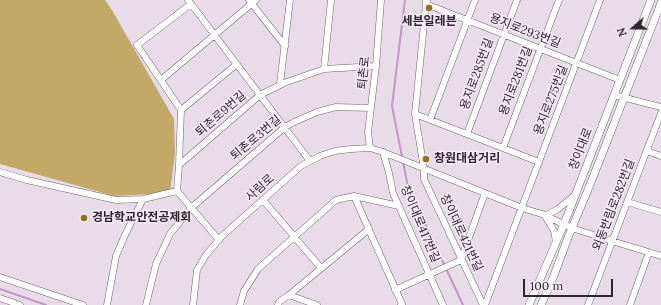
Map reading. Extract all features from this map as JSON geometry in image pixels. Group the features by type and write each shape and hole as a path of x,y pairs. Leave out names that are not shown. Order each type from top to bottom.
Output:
{"main road":[{"name":"창이대로","path":"529,305 564,224 651,0"},
{"name":"창이대로","path":"541,305 590,185 661,3"}],"street":[{"path":"280,84 290,0"},
{"path":"324,69 331,0"},
{"name":"퇴촌로","path":"370,148 368,132 382,0"},
{"path":"430,120 475,0"},
{"name":"용지로285번길","path":"467,134 517,0"},
{"name":"용지로281번길","path":"503,148 559,0"},
{"name":"용지로275번길","path":"522,208 600,0"},
{"path":"161,80 252,1 285,46"},
{"name":"용지로293번길","path":"426,1 467,20 620,80"},
{"name":"창이대로421번길","path":"426,1 415,114 424,179 484,305"},
{"path":"219,240 178,192 181,110 137,45 190,2 310,161"},
{"path":"181,110 237,64"},
{"name":"퇴촌로9번길","path":"180,165 260,94 280,84 324,69 376,66"},
{"path":"614,95 661,107"},
{"name":"퇴촌로3번길","path":"146,305 156,264 170,234 191,208 284,127 307,116 336,107 371,108"},
{"name":"외동반림로282번길","path":"588,305 661,113"},
{"path":"415,114 539,162"},
{"name":"사림로","path":"192,305 197,270 206,255 219,240 300,166 335,151 370,148 423,168"},
{"path":"647,151 661,156"},
{"name":"창이대로417번길","path":"386,154 393,193 431,274 443,304"},
{"path":"423,168 572,228 661,256"},
{"path":"0,172 26,180 116,200 143,199 178,192"},
{"path":"395,290 462,260 485,194"},
{"path":"545,216 558,209 575,194"},
{"path":"354,196 402,304 401,305"},
{"path":"240,305 244,291 258,269 336,200 354,196 399,206"},
{"path":"107,305 116,256 143,199"},
{"path":"263,200 321,268"},
{"path":"627,202 661,212"},
{"path":"484,305 522,208"},
{"path":"545,216 554,231 556,243"},
{"path":"278,305 279,302 369,229"},
{"path":"630,305 649,252"},
{"path":"0,277 83,305"},
{"path":"289,295 317,305"},
{"path":"0,298 20,305"}],"shaded area":[{"path":"0,0 105,0 174,119 175,153 170,193 114,196 0,164"}],"waterway":[{"path":"405,0 392,106 408,187 463,305"},
{"path":"0,289 46,305"}],"place":[{"name":"세븐일레븐","path":"429,8"},
{"name":"창원대삼거리","path":"426,159"},
{"name":"경남학교안전공제회","path":"84,218"}]}
